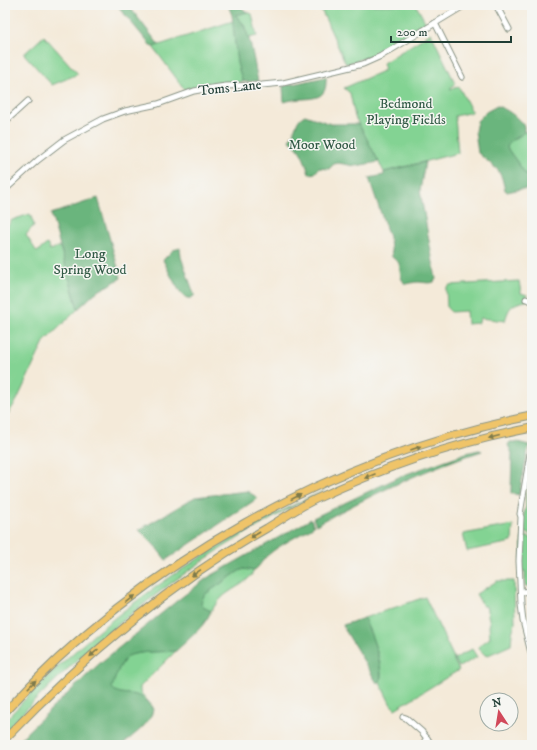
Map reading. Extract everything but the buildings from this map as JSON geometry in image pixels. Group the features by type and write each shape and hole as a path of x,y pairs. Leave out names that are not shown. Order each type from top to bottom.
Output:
{"highway":[{"path":"5,712 59,658 156,578 236,528 311,489 390,456 447,437 532,416"},
{"path":"5,739 40,702 120,630 169,592 235,546 314,500 395,466 463,445 532,428"}],"street":[{"name":"Toms Lane","path":"5,190 38,160 59,144 74,134 103,119 125,111 158,104 194,91 226,86 283,83 363,64 381,56 465,5"},
{"path":"496,5 509,29"},
{"path":"436,23 462,77"},
{"path":"5,122 28,101"},
{"path":"532,442 520,514 519,561 523,621 532,657"},
{"path":"521,592 532,591"},
{"path":"403,717 406,718 427,738 432,745"},
{"path":"422,745 427,738"}],"green space":[{"path":"117,5 128,5 159,45 153,47 150,45"},
{"path":"228,5 238,5 247,12 235,15 240,20 248,35 258,81 243,82 237,63 232,15"},
{"path":"319,5 416,5 426,23 373,55 346,64"},
{"path":"247,12 252,14 257,36 248,38 244,24 235,15"},
{"path":"233,21 237,63 243,82 213,84 185,90 153,47"},
{"name":"Bedmond Playing Fields","path":"431,33 455,83 450,89 459,87 472,112 455,116 458,153 384,172 355,117 350,93 344,88 385,70 383,63"},
{"path":"44,36 78,74 52,85 24,54"},
{"path":"326,77 324,92 318,97 296,99 284,102 283,86"},
{"path":"497,106 512,114 524,126 524,132 512,140 507,148 530,180 530,187 527,189 507,192 498,170 478,153 475,131 477,121 486,112"},
{"name":"Moor Wood","path":"305,115 331,124 359,124 379,162 355,166 338,163 334,164 329,169 319,168 315,173 309,174 302,155 297,147 289,140 299,119"},
{"path":"524,132 530,132 529,137 532,136 532,189 530,187 530,180 507,148 512,140"},
{"path":"425,162 420,191 436,279 432,283 416,282 405,284 401,278 399,263 392,257 390,240 369,178 384,175 384,172"},
{"name":"Long Spring Wood","path":"98,198 121,278 95,293 78,309 51,214"},
{"path":"30,214 34,225 26,235 37,252 47,244 50,250 60,247 78,309 44,342 17,400 8,414 5,411 5,229 12,220"},
{"path":"180,248 181,257 194,294 194,296 190,298 185,297 181,293 163,260 173,250"},
{"path":"519,281 521,293 527,295 526,301 517,303 511,307 505,321 480,318 479,323 467,324 466,311 451,312 447,308 446,288 449,285"},
{"path":"510,442 529,445 519,495 511,493 512,453 508,445"},
{"path":"479,450 482,451 439,466 397,484 316,525 313,518 401,476 466,453"},
{"path":"532,461 532,473 528,499 530,500 532,494 532,535 522,530 522,522 526,506 526,495"},
{"path":"325,490 234,540 164,589 108,633 81,657 29,706 5,732 5,721 39,685 75,651 113,619 194,561 237,535"},
{"path":"247,491 258,498 166,560 139,530 195,497"},
{"path":"311,519 314,526 273,551 254,571 244,569 239,571 204,595 201,603 203,607 211,611 208,617 200,628 176,651 150,652 130,655 124,660 112,688 121,693 139,696 153,709 149,720 122,745 16,745 27,732 100,663 178,600 207,578"},
{"path":"513,525 512,542 467,551 463,534"},
{"path":"525,536 532,538 532,586 525,586 525,571 521,571 522,538"},
{"path":"244,569 254,571 246,581 224,596 211,611 202,607 201,602 204,595"},
{"path":"497,581 514,581 515,623 511,645 486,656 479,649 479,646 490,638 490,624 486,606 483,606 476,594"},
{"path":"425,597 459,670 395,709 391,705 380,683 381,667 364,618"},
{"path":"364,618 379,659 381,675 380,682 377,683 343,625"},
{"path":"472,649 477,657 459,667 454,659"},
{"path":"176,651 140,687 140,692 153,707 153,709 139,696 117,692 111,688 119,668 124,660 130,655"}]}
